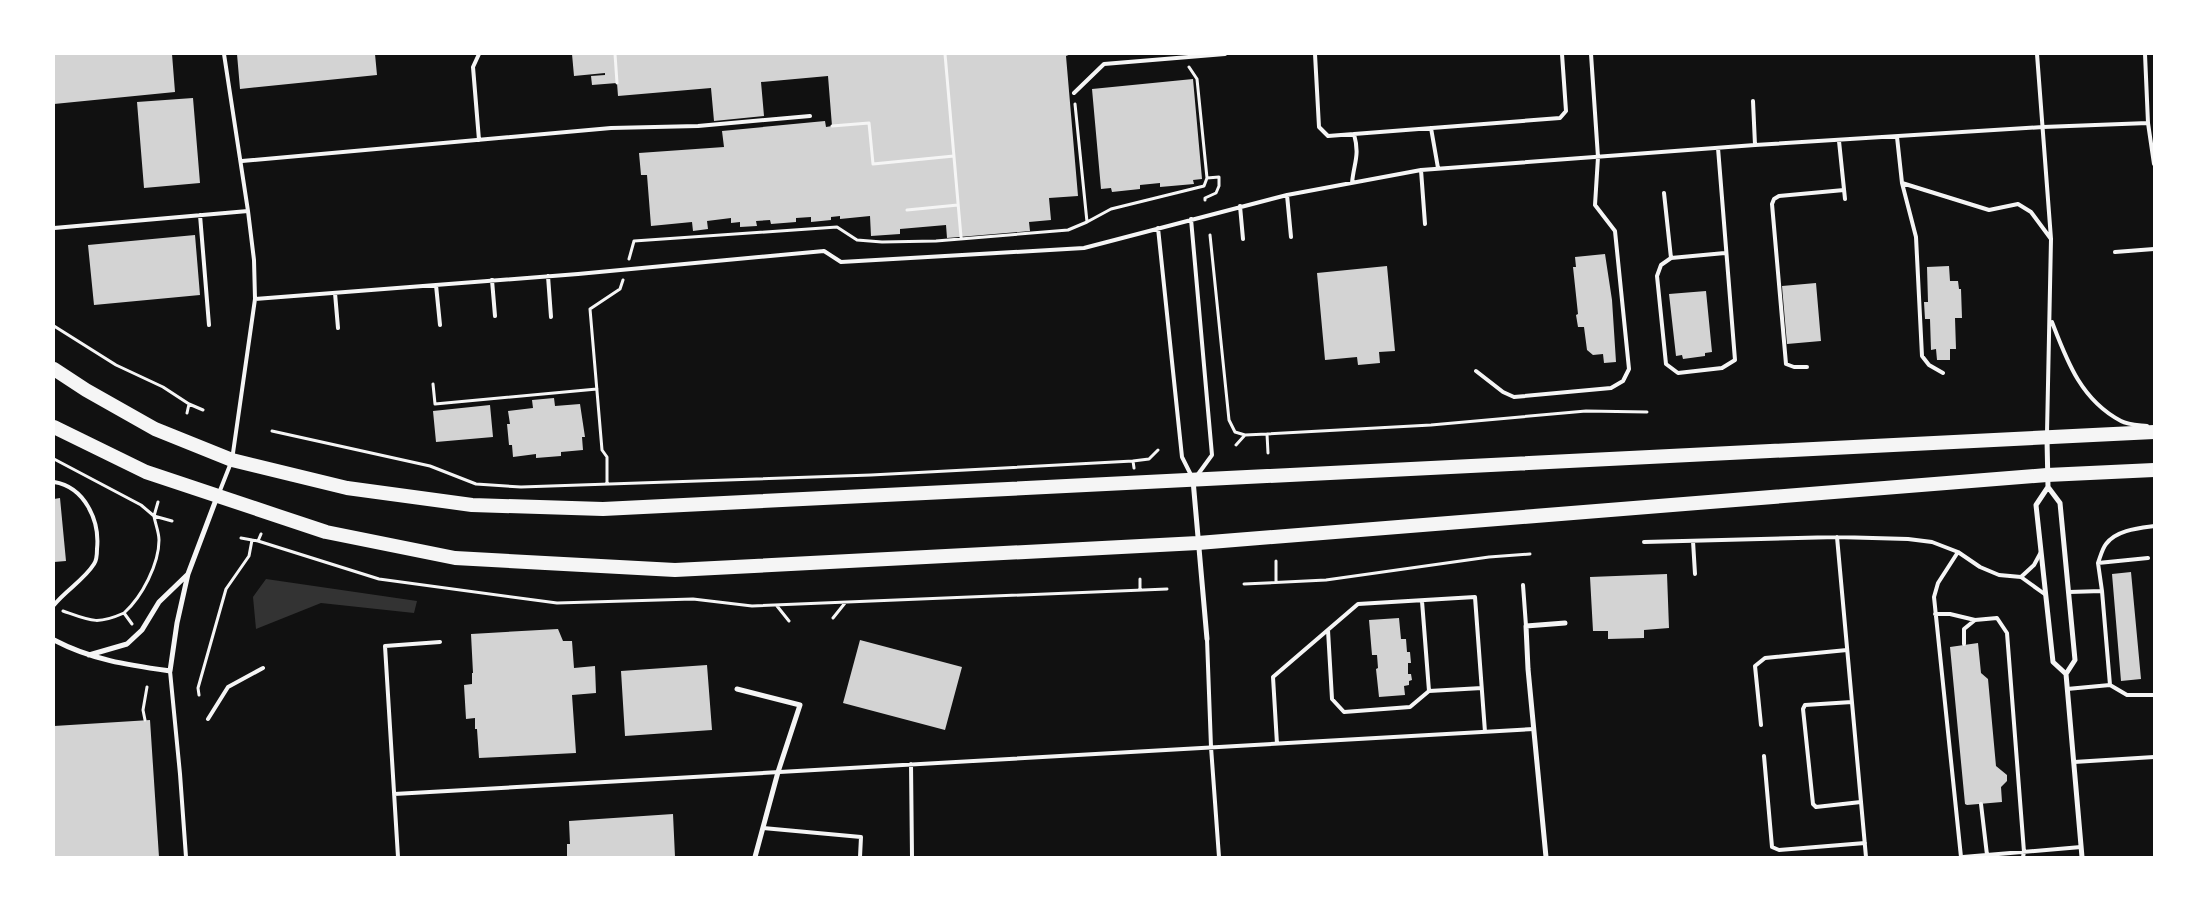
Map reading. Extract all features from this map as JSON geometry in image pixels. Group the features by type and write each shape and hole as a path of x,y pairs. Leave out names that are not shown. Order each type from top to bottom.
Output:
{"highway":[{"path":"54,369 86,390 156,429 232,460 347,488 472,504 603,509 2154,432"},
{"path":"54,427 146,472 326,532 455,558 675,570 1198,542 2048,481 2154,470"}],"street":[{"path":"2047,438 2048,481 2060,503 2075,660 2066,674 2082,857"},
{"path":"1193,480 1207,639"},
{"path":"2048,481 2036,505 2053,662 2066,674"},
{"path":"54,640 78,652 128,666 170,671 177,623 188,574 218,495"},
{"path":"88,655 127,644 142,630 159,602 188,574"},
{"path":"1546,857 1526,626 1565,623"},
{"path":"737,689 800,705 778,772 756,857"}],"lane":[{"path":"218,495 232,460 255,299 254,260 242,161 224,54"},
{"path":"479,54 473,67 480,140"},
{"path":"1074,93 1104,64 1225,54"},
{"path":"1315,54 1319,127 1328,136 1560,118 1566,111 1562,54"},
{"path":"1476,371 1503,392 1514,397 1611,388 1622,381 1628,369 1615,230 1596,205 1598,156 1592,54"},
{"path":"2037,54 2051,239 2047,438"},
{"path":"2145,54 2148,122 2154,164"},
{"path":"1753,101 1755,145"},
{"path":"242,161 611,128 698,126 810,116"},
{"path":"255,299 548,276 824,251 841,262 1084,248 1287,195 1421,170 1755,145 2148,122"},
{"path":"1431,128 1438,168"},
{"path":"1352,183 1358,158 1358,148 1354,134"},
{"path":"1897,137 1902,183 1916,237 1922,356 1929,365 1943,373"},
{"path":"1839,141 1845,199"},
{"path":"1718,148 1725,253 1736,360 1722,368 1678,373 1666,364 1657,276 1661,266 1671,258 1725,253"},
{"path":"1421,170 1425,224"},
{"path":"1902,183 1989,210 2018,204 2031,212 2051,239"},
{"path":"1807,367 1794,367 1786,364 1772,204 1774,198 1779,196 1844,190"},
{"path":"1664,193 1671,258"},
{"path":"1287,195 1291,237"},
{"path":"1240,206 1243,240"},
{"path":"54,228 248,210"},
{"path":"200,215 209,325"},
{"path":"1158,228 1182,457 1193,480 1212,455 1191,219"},
{"path":"2115,252 2154,249"},
{"path":"548,276 552,317"},
{"path":"492,280 495,316"},
{"path":"436,285 440,325"},
{"path":"335,292 338,328"},
{"path":"2050,320 2072,373 2095,402 2122,422 2154,428"},
{"path":"54,482 65,484 78,493 92,512 98,537 96,563 54,606"},
{"path":"2110,685 2098,563 2106,544 2118,535 2133,529 2154,526"},
{"path":"1837,537 1866,857"},
{"path":"1644,542 1837,537 1908,539 1932,542 1958,552 1980,567 1999,575 2020,577 2046,595"},
{"path":"1693,541 1695,574"},
{"path":"2020,577 2034,565 2041,551"},
{"path":"1958,552 1938,583 1934,597 1962,857 2081,847"},
{"path":"2098,563 2148,558"},
{"path":"1523,585 1526,626"},
{"path":"2069,592 2102,591"},
{"path":"1277,744 1273,677 1358,604 1422,600 1475,597 1485,732"},
{"path":"1422,600 1429,691"},
{"path":"1935,614 1950,614 1975,620 1997,618 2007,633 2024,852 2022,857"},
{"path":"1964,644 1964,629 1975,620"},
{"path":"1328,630 1332,699 1344,712 1410,706 1429,691 1482,688"},
{"path":"1207,639 1211,747 1219,857"},
{"path":"398,857 385,646 440,642"},
{"path":"1761,725 1755,666 1765,658 1847,650"},
{"path":"208,719 228,687 263,668"},
{"path":"170,671 186,857"},
{"path":"2067,689 2110,685 2127,695 2154,695"},
{"path":"1852,702 1805,705 1803,709 1813,804 1816,807 1861,802"},
{"path":"394,794 1534,729"},
{"path":"1764,756 1772,847 1779,850 1865,843"},
{"path":"2074,762 2154,757"},
{"path":"911,764 912,857"},
{"path":"1981,804 1987,855"},
{"path":"763,828 861,837 860,857"}],"path":[{"path":"615,54 617,82"},
{"path":"945,54 961,237"},
{"path":"1183,57 1197,79 1207,178 1219,176 1219,186 1216,193 1205,198 1205,200"},
{"path":"1074,93 1087,222"},
{"path":"832,126 869,123 873,164 954,156"},
{"path":"907,210 958,205"},
{"path":"1210,235 1229,420 1235,432 1245,435 1431,425 1586,411 1647,412"},
{"path":"54,326 116,365 164,387 189,404 203,410"},
{"path":"433,384 435,404 597,389"},
{"path":"187,412 189,404"},
{"path":"272,431 430,466 476,484 521,487 871,475 1133,461 1149,459 1158,450"},
{"path":"1267,434 1268,453"},
{"path":"286,441 288,435"},
{"path":"1236,445 1245,435"},
{"path":"54,459 141,505 154,516 172,521"},
{"path":"1133,461 1134,471"},
{"path":"54,606 90,621 107,621 124,613 135,603 151,574 159,539 154,516 158,502"},
{"path":"258,541 261,534"},
{"path":"241,538 258,541 379,578 557,603 693,599 752,606 776,606 1167,588"},
{"path":"199,695 198,688 226,589 249,556 252,540"},
{"path":"1244,584 1326,580 1489,557 1530,554"},
{"path":"1276,561 1276,582"},
{"path":"1140,579 1140,590"},
{"path":"833,618 845,603"},
{"path":"776,606 789,621"},
{"path":"124,613 132,624"},
{"path":"144,720 147,687"}],"shaded area":[{"path":"266,579 417,601 414,613 321,603 256,629 253,597"}],"building":[{"path":"54,54 172,54 175,92 54,104"},
{"path":"237,54 375,54 377,75 240,89"},
{"path":"572,54 1071,54 1066,56 1078,196 1049,198 1051,220 1029,222 1030,231 947,238 946,225 900,229 900,234 871,236 870,216 840,219 840,216 831,217 831,220 811,222 811,217 796,218 796,222 771,224 770,220 756,221 757,226 740,227 740,222 731,223 731,218 707,221 708,229 693,231 692,222 651,226 647,175 641,175 639,153 724,147 722,131 825,121 826,127 832,126 828,76 761,82 764,116 714,121 711,88 618,96 617,83 592,85 591,76 605,75 605,73 574,76"},
{"path":"1193,79 1202,179 1193,180 1194,184 1160,187 1160,183 1140,185 1140,189 1112,192 1111,188 1101,189 1092,89"},
{"path":"193,98 200,183 144,188 137,102"},
{"path":"195,235 200,295 94,305 88,245"},
{"path":"1605,254 1612,300 1616,362 1604,363 1603,354 1593,355 1587,350 1584,327 1578,327 1573,267 1576,267 1575,257"},
{"path":"1387,266 1395,351 1379,352 1380,363 1358,365 1357,357 1325,360 1317,273"},
{"path":"1949,266 1950,281 1958,281 1959,289 1961,289 1962,318 1955,318 1956,349 1950,349 1950,360 1937,360 1936,349 1931,350 1930,319 1925,319 1924,302 1928,302 1927,267"},
{"path":"1816,283 1821,341 1787,344 1782,286"},
{"path":"1706,291 1712,352 1705,353 1705,356 1683,359 1682,355 1676,356 1669,294"},
{"path":"554,398 555,406 580,404 585,437 582,437 583,450 561,452 561,456 536,458 536,454 513,457 512,445 509,445 507,424 510,424 508,411 533,408 532,400"},
{"path":"490,405 493,437 436,442 433,411"},
{"path":"60,498 66,561 54,562 54,499"},
{"path":"2131,572 2141,679 2121,681 2112,574"},
{"path":"1667,574 1669,628 1644,630 1644,638 1608,639 1608,631 1593,631 1590,577"},
{"path":"1399,618 1401,639 1406,639 1407,652 1410,652 1411,663 1408,663 1408,674 1411,674 1412,680 1409,681 1409,685 1404,686 1405,695 1379,697 1376,669 1378,668 1377,655 1372,655 1369,620"},
{"path":"558,629 563,641 572,641 574,668 595,666 596,693 572,695 576,753 479,758 475,718 466,719 464,685 472,684 473,673 471,634"},
{"path":"860,640 962,667 945,730 843,703"},
{"path":"1978,643 1981,673 1988,679 1996,766 2007,775 2007,781 2001,787 2002,802 1967,805 1965,804 1950,647"},
{"path":"707,665 712,730 625,736 621,671"},
{"path":"150,720 159,857 54,857 54,726"},
{"path":"673,814 675,857 567,857 567,844 570,844 569,821"}]}
